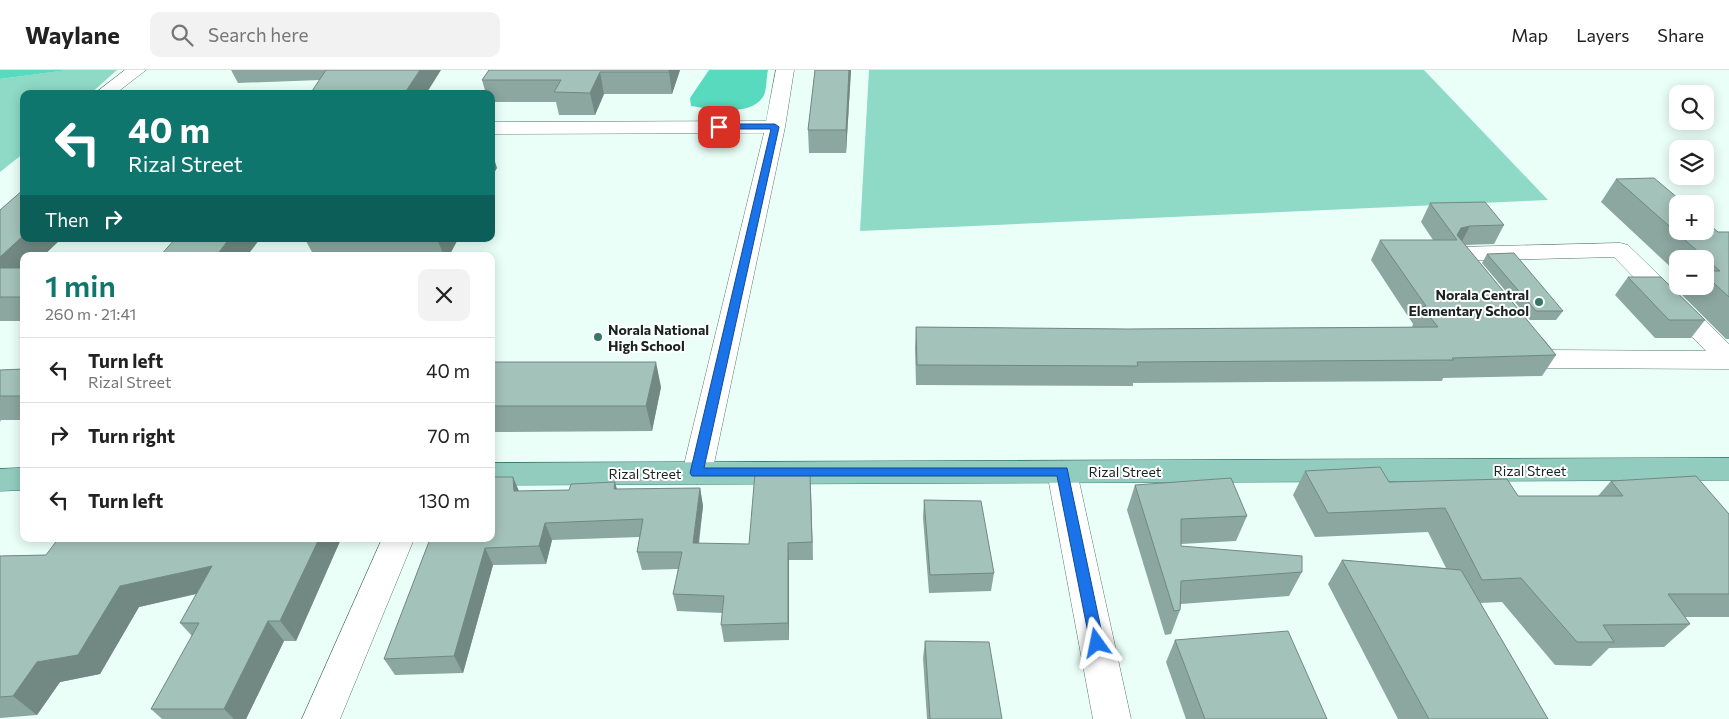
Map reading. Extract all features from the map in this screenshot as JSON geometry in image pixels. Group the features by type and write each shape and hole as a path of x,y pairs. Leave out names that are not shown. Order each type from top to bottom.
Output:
{"main road":[{"name":"Rizal Street","path":"495,474 1729,469"},
{"path":"0,480 20,479"}],"street":[{"path":"109,90 137,70"},
{"path":"697,473 775,127 785,70"},
{"path":"495,128 775,127"},
{"path":"1478,276 1460,254 1620,250 1729,359"},
{"path":"1515,322 1545,359 1729,359"},
{"path":"1686,469 1712,500"},
{"path":"1062,472 1112,719"},
{"path":"321,719 397,542"}],"green space":[{"path":"0,70 68,70 0,79"},
{"path":"67,70 117,70 94,90 20,90 20,156 0,172 0,79"},
{"path":"709,70 768,70 763,97 757,103 740,109 719,110 691,106 690,98"},
{"path":"869,70 1424,70 1548,200 860,231"}],"building":[{"path":"326,70 420,70 407,90 313,90"},
{"path":"489,70 669,70 669,72 600,72 590,93 554,92 561,80 482,80"},
{"path":"815,70 849,70 846,130 808,130"},
{"path":"1654,178 1674,195 1669,195 1669,226 1616,179"},
{"path":"20,192 20,239 0,257 0,210"},
{"path":"1485,202 1504,225 1470,226 1461,228 1457,235 1556,355 1452,358 1454,360 1137,362 1138,366 917,365 916,327 1127,329 1438,327 1422,307 1426,306 1380,240 1457,240 1430,203"},
{"path":"1714,229 1718,232 1729,232 1729,297 1714,283 1714,271 1720,271 1714,266 1714,250 1696,250 1685,240 1714,240"},
{"path":"172,242 227,242 219,252 164,252"},
{"path":"1514,253 1563,311 1536,311 1487,254"},
{"path":"0,268 20,268 20,297 0,297"},
{"path":"1628,277 1661,277 1669,285 1669,295 1679,295 1705,320 1669,320"},
{"path":"495,362 656,362 646,406 495,406"},
{"path":"20,369 20,396 0,396 0,370"},
{"path":"1380,467 1389,482 1507,479 1518,496 1623,496 1611,481 1696,476 1729,514 1729,594 1668,594 1690,624 1603,625 1614,642 1577,642 1521,578 1482,580 1445,508 1328,513 1305,471"},
{"path":"755,473 810,474 812,542 788,543 788,623 721,625 724,596 673,594 682,552 637,552 643,519 545,523 539,546 485,548 454,656 384,659 429,542 495,542 495,477 513,477 514,491 569,490 571,484 615,482 614,489 700,488 693,543 749,544"},
{"path":"1231,478 1247,516 1181,519 1181,546 1302,556 1302,572 1181,581 1180,610 1174,611 1135,485"},
{"path":"924,500 981,501 994,573 930,575"},
{"path":"56,542 318,542 280,621 268,621 224,709 151,709 199,623 180,623 212,566 120,586 78,655 37,662 13,696 0,697 0,556 46,555"},
{"path":"1342,560 1461,570 1548,719 1429,719"},
{"path":"1288,631 1327,719 1205,719 1175,640"},
{"path":"925,641 989,642 1002,719 930,719"}],"place":[{"name":"Norala Central Elementary School","path":"1539,302"},
{"name":"Norala National High School","path":"598,337"}],"route":[{"path":"719,127 775,127 697,473 1062,472 1097,643"}]}
